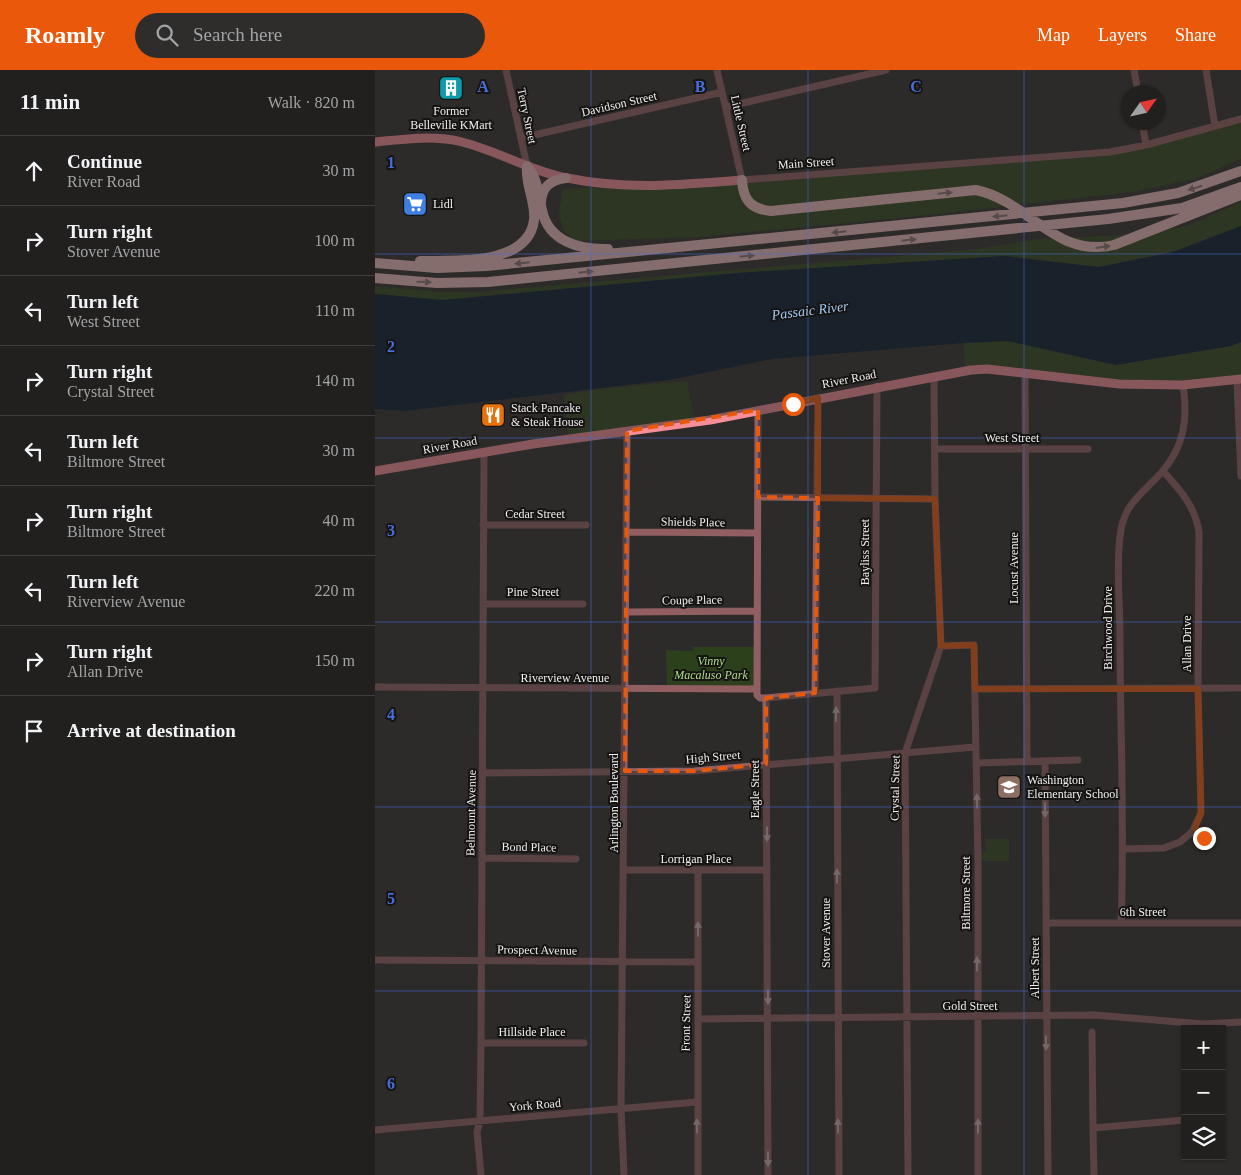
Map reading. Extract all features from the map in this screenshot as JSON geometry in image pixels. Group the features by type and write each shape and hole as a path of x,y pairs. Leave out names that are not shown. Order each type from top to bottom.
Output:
{"highway":[{"path":"527,166 535,177 542,212 549,228 555,235 572,244 590,249 745,241"},
{"path":"375,262 475,260 512,250 529,234 534,221 533,206 526,178 527,166"},
{"path":"375,262 429,267 486,266 1142,201 1196,188 1241,171"},
{"path":"542,212 541,198 547,185 558,179 566,178"},
{"path":"742,180 743,192 749,204 756,208 771,211 967,190 993,195 1010,204 1057,236 1072,244 1087,248 1114,245 1241,195"},
{"path":"375,278 437,283 488,282 1117,218 1182,208 1241,187"}],"main road":[{"name":"Main Street","path":"375,142 415,138 446,139 476,146 527,166 566,178 607,185 643,186 742,180"},
{"name":"River Road","path":"375,471 484,452 758,410 877,386 987,369 1119,384 1183,385 1239,380"}],"street":[{"name":"Terry Street","path":"506,70 527,166"},
{"name":"Little Street","path":"717,70 742,180"},
{"path":"726,107 886,70"},
{"path":"1134,70 1137,85"},
{"path":"1206,70 1215,126"},
{"name":"Davidson Street","path":"521,138 722,92"},
{"name":"Main Street","path":"742,180 1075,156 1146,145 1241,119"},
{"path":"1144,130 1146,145"},
{"name":"Locust Avenue","path":"1025,373 1027,762"},
{"name":"Crystal Street","path":"908,1175 905,753 941,646 935,499 934,376"},
{"path":"1239,380 1241,476"},
{"name":"Birchwood Drive","path":"1121,923 1124,849 1119,689 1120,537 1130,505 1163,471 1174,455 1183,433 1187,409 1183,385"},
{"name":"Bayliss Street","path":"837,691 875,688 877,386"},
{"path":"815,694 818,398"},
{"path":"758,410 756,689 760,698 837,691"},
{"name":"Arlington Boulevard","path":"625,1175 621,1109 628,532 627,431"},
{"name":"West Street","path":"936,448 1088,449"},
{"name":"Belmount Avenue","path":"481,1175 477,1132 480,1121 481,1043 484,452"},
{"name":"Allan Drive","path":"1163,471 1186,498 1197,522 1201,813 1195,828"},
{"path":"758,497 935,499"},
{"name":"Cedar Street","path":"483,525 586,525"},
{"name":"Shields Place","path":"628,532 757,534"},
{"name":"Pine Street","path":"483,604 583,604"},
{"name":"Coupe Place","path":"627,612 756,611"},
{"name":"Biltmore Street","path":"941,646 974,645 978,1175"},
{"name":"Riverview Avenue","path":"375,687 626,690 756,689"},
{"path":"975,689 1241,688"},
{"name":"Stover Avenue","path":"837,691 839,1175"},
{"name":"Eagle Street","path":"766,698 768,1175"},
{"name":"High Street","path":"483,773 694,771 975,747"},
{"path":"976,763 1078,760"},
{"name":"Albert Street","path":"1045,762 1048,1175"},
{"path":"1124,849 1173,846 1187,838 1195,828 1204,838"},
{"name":"Bond Place","path":"482,858 576,859"},
{"name":"Lorrigan Place","path":"625,870 767,870"},
{"name":"Front Street","path":"698,871 698,1175"},
{"name":"6th Street","path":"1045,923 1241,923"},
{"name":"Prospect Avenue","path":"375,960 698,962"},
{"name":"Gold Street","path":"698,1020 1095,1016 1203,1024 1241,1022"},
{"path":"1092,1032 1094,1175"},
{"name":"Hillside Place","path":"481,1043 584,1043"},
{"name":"York Road","path":"375,1130 697,1102"},
{"path":"1093,1128 1181,1120"}],"highlighted area":[{"path":"758,410 758,497 818,498 815,693 766,698 766,764 694,771 625,771 627,431"}],"green space":[{"path":"1241,121 1241,159 1195,179 1132,192 911,217 699,237 577,241 563,231 559,212 563,189 851,174 1108,156"},
{"path":"1241,202 1241,226 1173,252 1099,267 1004,256 737,273 443,300 375,294 375,286 441,292 476,292 977,249 1038,239 1130,235 1188,226"},
{"path":"1008,341 1116,365 1231,346 1241,342 1241,379 1183,385 965,370 964,343"},
{"path":"687,381 695,422 568,439 564,395 598,389"},
{"name":"Vinny Macaluso Park","path":"693,647 756,647 756,689 667,690 666,650 693,651"},
{"path":"985,839 1009,839 1009,861 981,861 981,852 986,851"}],"water":[{"name":"Passaic River","path":"1241,226 1241,342 1231,346 1116,365 1008,341 964,343 772,359 669,380 405,411 375,409 375,294 443,300 737,273 1004,256 1099,267 1173,252"}],"place":[{"name":"Former Belleville KMart","path":"451,88"},
{"name":"Lidl","path":"415,204"},
{"name":"Stack Pancake & Steak House","path":"493,415"},
{"name":"Washington Elementary School","path":"1009,787"}],"route":[{"path":"793,404 818,398 818,498 935,499 941,646 974,645 975,689 1198,689 1201,813 1195,828 1204,838"}]}
